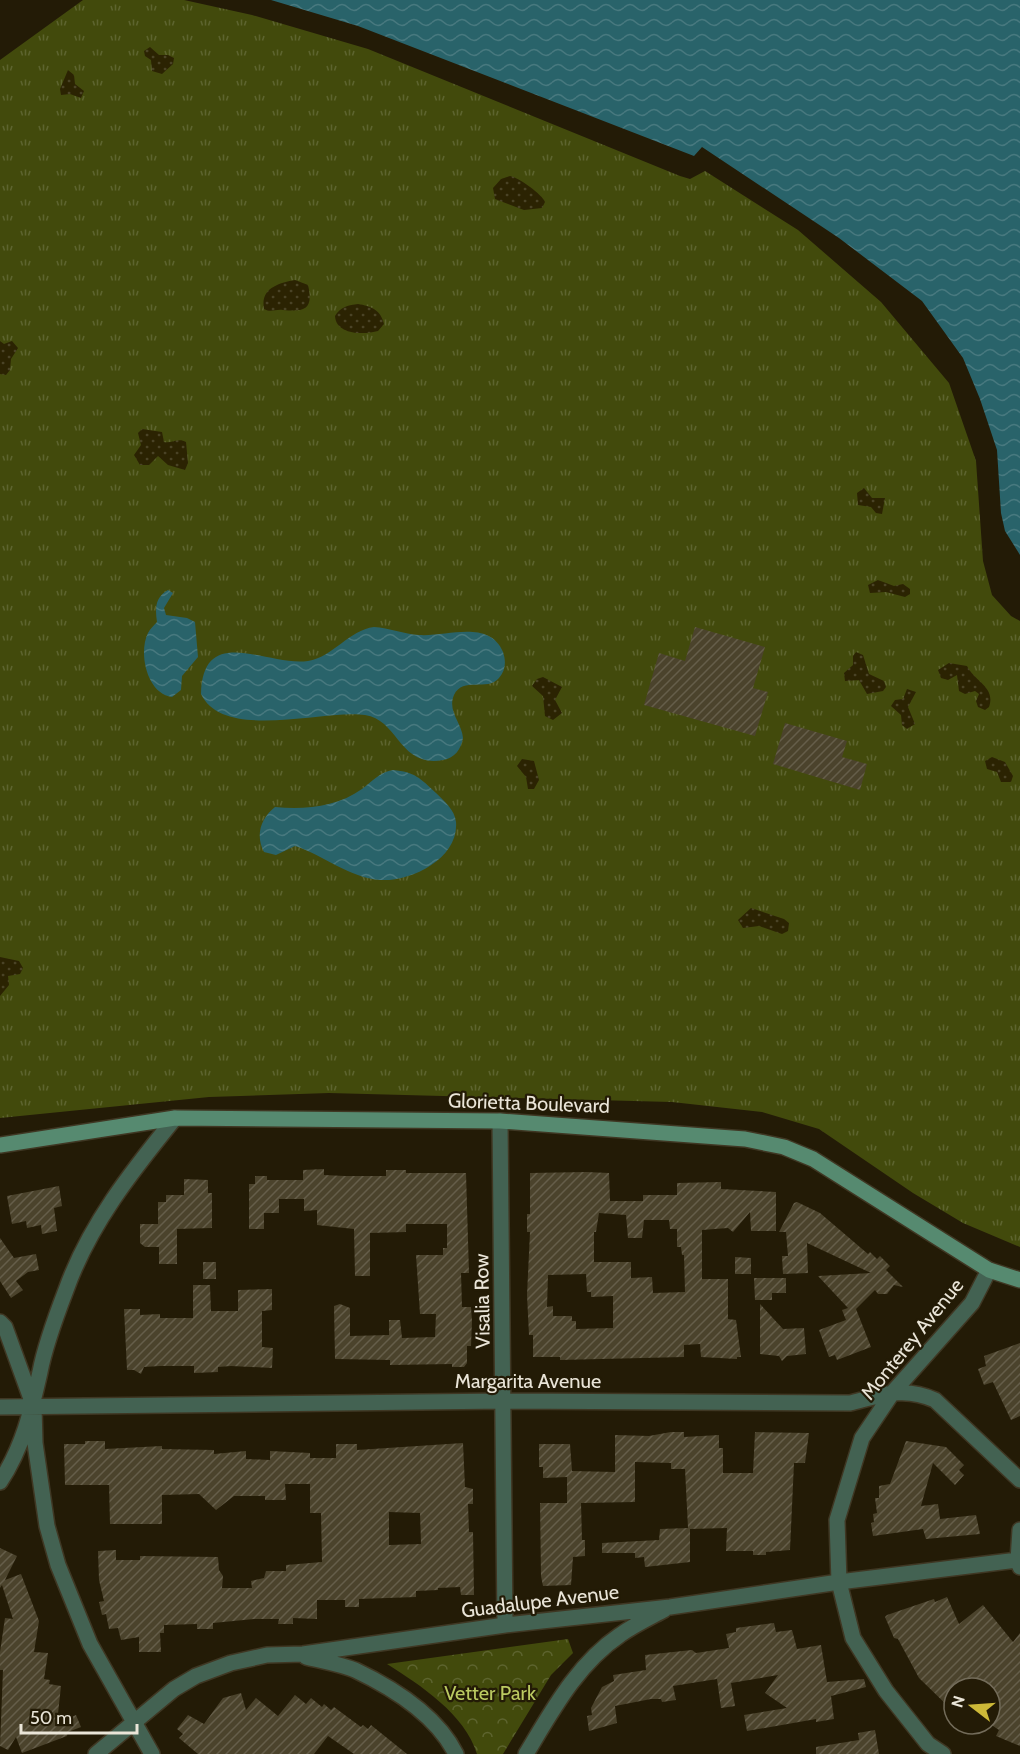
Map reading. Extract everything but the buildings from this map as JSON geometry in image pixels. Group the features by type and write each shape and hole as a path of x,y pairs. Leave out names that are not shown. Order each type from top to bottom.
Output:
{"street":[{"name":"Glorietta Boulevard","path":"0,1145 175,1118 500,1121 746,1139 784,1147 813,1159 989,1270 1020,1280"},
{"path":"0,1482 16,1458 34,1407 40,1371 66,1288 76,1267 102,1216 124,1180 175,1118"},
{"name":"Visalia Row","path":"500,1121 505,1625"},
{"name":"Monterey Avenue","path":"943,1754 928,1744 886,1692 853,1638 839,1582 837,1520 848,1477 862,1438 893,1392 972,1303 989,1270"},
{"path":"0,1322 5,1328 34,1407 35,1443 47,1526 58,1565 90,1644 152,1754"},
{"name":"Margarita Avenue","path":"0,1407 504,1401 850,1403 893,1392 918,1392 935,1400 1020,1480"},
{"path":"1019,1564 1020,1530"},
{"name":"Guadalupe Avenue","path":"96,1754 174,1689 196,1676 231,1663 267,1655 303,1654 505,1625 670,1606 839,1582 1019,1564"},
{"path":"526,1754 560,1698 585,1665 619,1635 670,1606"},
{"path":"267,1655 305,1656 353,1669 390,1689 423,1713 449,1740 456,1754"}],"green space":[{"path":"83,0 184,0 252,15 368,49 680,176 690,179 705,171 798,230 881,302 949,383 976,461 983,561 992,595 1011,616 1020,621 1020,1247 963,1223 913,1193 819,1129 762,1112 672,1102 329,1093 209,1097 0,1118 0,60"},
{"name":"Vetter Park","path":"568,1639 573,1653 551,1675 503,1754 477,1754 463,1726 452,1713 427,1691 387,1664"}],"sand":[{"path":"150,47 159,55 174,58 173,64 162,74 152,71 151,60 145,56 144,51"},
{"path":"68,70 74,75 75,84 84,91 81,98 70,94 61,95 60,89"},
{"path":"510,176 540,195 545,202 542,208 524,210 495,199 493,188 501,179"},
{"path":"295,280 308,285 310,300 306,308 271,311 264,309 265,296 268,291 277,285"},
{"path":"358,304 378,312 384,324 378,331 359,333 340,327 335,316 339,310"},
{"path":"0,341 4,344 12,341 18,348 11,359 10,370 6,375 0,374"},
{"path":"142,429 162,432 164,442 180,440 186,442 188,463 185,470 168,465 158,456 149,465 140,465 134,455 141,445 138,433"},
{"path":"864,488 872,498 885,498 882,514 876,513 871,507 858,505 857,493"},
{"path":"878,580 894,586 903,584 910,589 910,594 905,597 886,592 870,593 868,585"},
{"path":"856,652 863,655 869,674 884,681 886,687 883,691 867,694 859,680 845,681 844,673 853,665 853,656"},
{"path":"949,663 967,666 990,694 989,707 985,710 978,707 976,701 979,694 975,691 965,694 959,691 957,675 948,680 941,678 938,670"},
{"path":"543,677 562,687 555,700 562,713 553,720 545,716 543,696 532,686 537,679"},
{"path":"907,689 916,692 908,707 915,724 907,729 902,725 901,715 891,706 895,700 903,699"},
{"path":"992,757 1005,762 1013,776 1011,782 1001,782 997,772 987,769 985,761"},
{"path":"522,759 534,761 539,780 534,789 528,789 526,777 517,766"},
{"path":"751,908 784,919 789,923 788,931 782,934 759,926 743,928 738,920"},
{"path":"0,957 19,961 23,968 20,974 8,976 9,985 0,996"}],"water":[{"path":"271,0 1020,0 1020,555 1005,531 1001,513 997,450 963,358 922,301 839,238 702,147 694,156 358,26"},
{"path":"168,590 173,593 164,608 166,615 187,618 195,622 198,657 182,676 181,690 172,697 156,689 151,681 144,651 148,633 157,622 158,600"},
{"path":"374,627 419,635 478,633 497,642 503,652 505,665 499,678 488,684 463,686 454,695 452,706 463,738 461,746 451,757 428,761 417,757 408,751 385,725 365,715 252,720 231,717 213,708 201,694 204,672 213,659 225,654 240,653 292,661 308,661 317,659 357,633"},
{"path":"393,770 407,772 421,780 446,803 454,814 455,835 450,847 430,866 405,877 380,880 347,871 295,846 276,855 264,852 260,839 261,827 266,816 275,807 320,806 342,800 362,789 380,775"}]}
